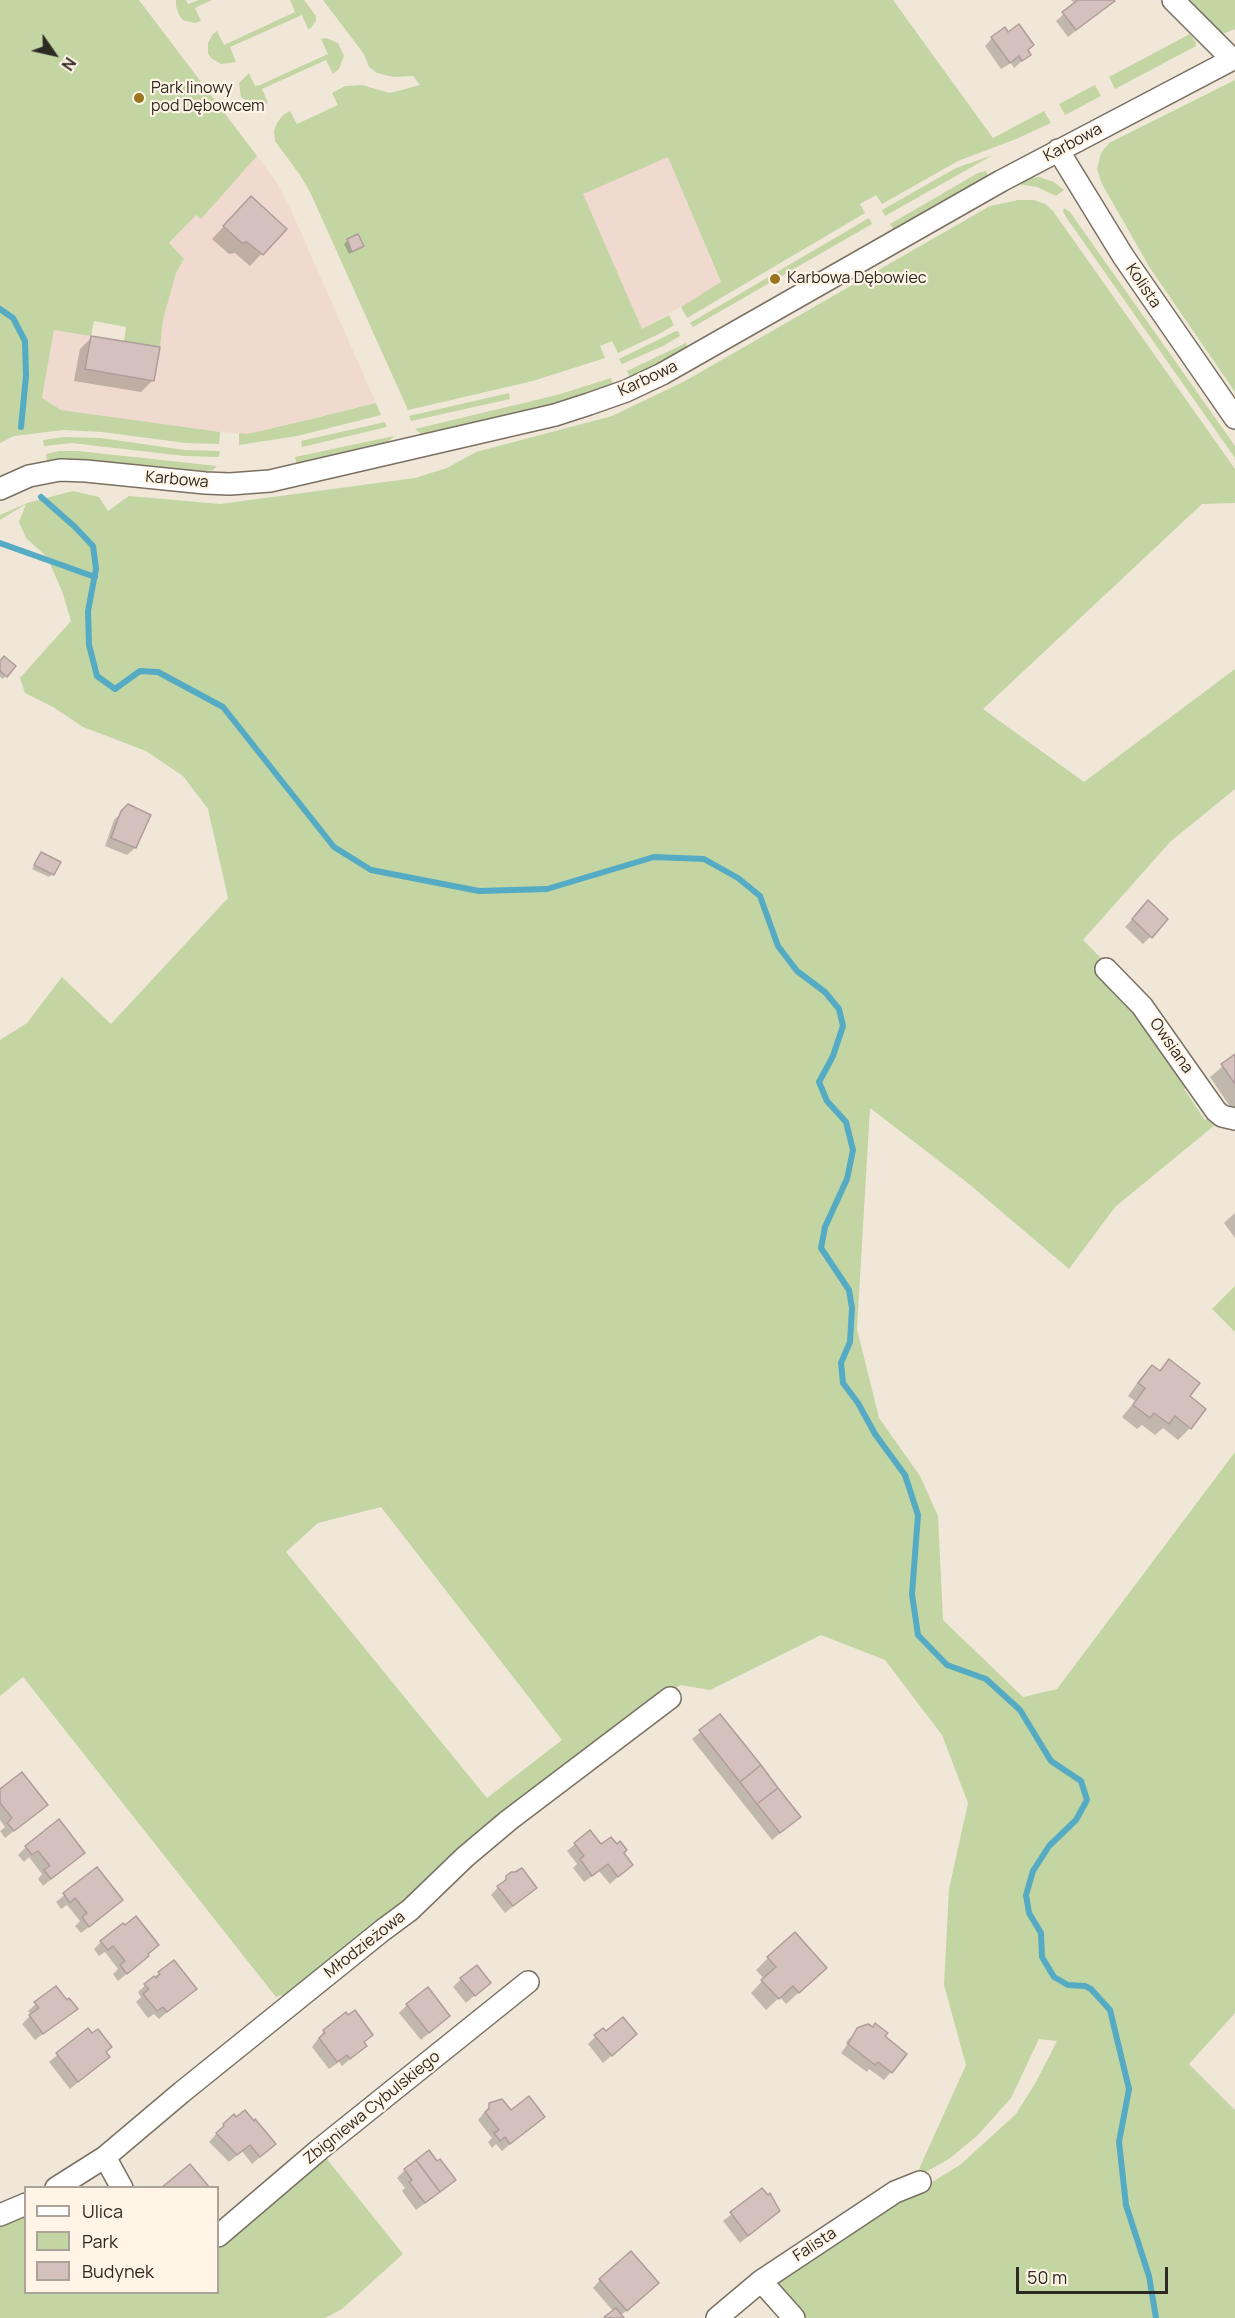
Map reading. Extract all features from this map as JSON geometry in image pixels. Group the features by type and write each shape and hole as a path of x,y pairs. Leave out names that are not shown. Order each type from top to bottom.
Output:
{"street":[{"path":"1173,0 1234,59"},
{"name":"Karbowa","path":"0,489 29,476 60,470 205,483 270,481 543,417 589,404 626,391 690,359 1001,181 1234,59"},
{"name":"Kolista","path":"1058,150 1122,256 1235,418"},
{"name":"Owsiana","path":"1107,969 1142,1006 1216,1111 1222,1116 1235,1119"},
{"name":"Młodzieżowa","path":"58,2186 105,2157 182,2092 410,1910 465,1857 509,1820 670,1698"},
{"name":"Zbigniewa Cybulskiego","path":"219,2235 320,2149 528,1982"},
{"path":"105,2157 121,2186"},
{"name":"Falista","path":"717,2318 761,2280 895,2192 920,2182"},
{"path":"0,2215 24,2205"},
{"path":"761,2280 794,2318"}],"shaded area":[{"path":"257,156 277,183 291,210 376,403 247,434 61,410 42,398 54,330 160,347 163,320 176,273 184,259 169,244 196,215 201,219"},
{"path":"668,156 721,283 642,329 582,194"}],"green space":[{"path":"0,0 139,0 257,156 201,219 196,215 169,243 184,259 176,273 163,320 160,347 124,341 126,327 94,321 91,336 54,330 42,398 61,410 220,432 219,444 186,443 102,432 63,430 14,436 0,443"},
{"path":"176,0 186,0 188,4 199,0 212,0 195,8 201,21 195,23 183,20 179,15"},
{"path":"290,0 304,0 316,16 316,21 311,28 308,29 302,15 230,47 236,62 221,64 211,58 208,53 208,43 217,31 224,45 295,12"},
{"path":"323,0 893,0 993,138 1044,111 1051,123 958,161 882,204 876,195 860,204 865,213 687,318 681,307 721,282 668,157 583,194 642,329 669,315 674,325 618,353 612,341 600,346 605,358 533,381 408,410 310,192 275,141 274,131 283,115 290,111 297,124 338,105 332,93 345,86 362,85 390,93 420,85 413,76 393,77 377,73 369,67 364,54"},
{"path":"1179,0 1235,0 1235,29 1220,35"},
{"path":"1190,34 1196,46 1115,89 1109,77"},
{"path":"326,38 338,43 344,56 339,69 333,74 326,60 262,89 268,103 264,106 252,106 241,97 239,83 249,73 255,86 260,85 328,54 321,39"},
{"path":"1235,80 1235,392 1150,268 1102,184 1097,169 1101,153 1109,143"},
{"path":"1095,85 1101,96 1065,115 1059,104"},
{"path":"993,155 885,216 882,210 956,168"},
{"path":"986,171 989,177 894,230 890,224 978,173"},
{"path":"1039,177 1054,182 1064,190 1056,196 1037,187 1017,184 1026,179"},
{"path":"1018,200 1034,200 1045,204 1053,211 1235,469 1235,503 1202,504 983,709 1084,782 1235,669 1235,789 1170,842 1083,940 1106,963 1192,1082 1184,1089 1205,1120 1214,1115 1221,1120 1115,1207 1069,1269 969,1184 870,1108 857,1329 879,1418 920,1476 938,1516 943,1620 1023,1697 1057,1689 1235,1452 1235,2013 1189,2064 1235,2110 1235,2318 804,2318 774,2284 777,2277 960,2165 1016,2114 1057,2041 1039,2039 1011,2098 978,2135 949,2159 915,2178 966,2065 944,1985 949,1889 968,1803 942,1735 885,1660 821,1635 710,1690 680,1685 504,1816 425,1886 288,2000 281,1995 276,1997 23,1677 0,1696 0,1040 27,1023 62,977 111,1024 228,898 208,809 183,776 146,751 83,727 53,707 25,693 20,678 71,621 62,591 47,557 26,538 19,522 26,504 0,520 0,515 27,503 73,491 99,497 108,511 129,496 220,504 415,478 447,468 476,452 612,416 685,381 990,206","holes":["381,1507 562,1740 487,1798 286,1552 318,1523"]},
{"path":"1064,208 1070,212 1235,446 1235,458 1066,217 1063,212"},
{"path":"869,218 872,224 693,327 690,323"},
{"path":"676,331 680,336 663,346 622,364 619,359"},
{"path":"686,343 688,349 630,378 627,371"},
{"path":"611,378 613,385 553,405 429,435 421,434 415,429 557,395"},
{"path":"509,393 510,399 411,421 409,416"},
{"path":"376,403 381,415 297,436 239,445 239,433 247,434"},
{"path":"385,422 387,427 302,447 301,441"},
{"path":"394,436 384,446 297,465 295,457"},
{"path":"64,437 101,438 185,450 220,451 219,457 184,456 72,443 44,446 43,440"},
{"path":"59,451 217,466 213,470 201,472 86,460 47,461 46,454"},
{"path":"1235,1286 1235,1332 1212,1309"},
{"path":"322,2153 403,2254 342,2309 325,2318 0,2318 0,2221 24,2210 24,2294 219,2294 219,2244"}],"building":[{"path":"1078,0 1115,1 1076,30 1062,12"},
{"path":"1019,24 1034,45 1028,50 1031,55 1022,61 1019,56 1010,63 991,37 1005,27 1008,32"},
{"path":"251,196 287,229 263,255 247,242 242,243 223,226"},
{"path":"358,234 364,246 352,252 347,239"},
{"path":"91,336 160,347 154,381 85,369"},
{"path":"4,656 16,666 7,677 0,671 0,661"},
{"path":"128,804 151,815 136,848 111,838 121,811"},
{"path":"41,852 61,862 54,875 34,865"},
{"path":"1148,900 1168,919 1152,938 1132,919"},
{"path":"1235,1054 1235,1084 1221,1064"},
{"path":"1169,1359 1200,1383 1190,1396 1206,1409 1191,1429 1175,1416 1169,1424 1154,1413 1150,1418 1133,1405 1145,1388 1138,1383 1152,1365 1160,1371"},
{"path":"720,1714 761,1765 740,1782 699,1730"},
{"path":"761,1765 778,1788 757,1804 740,1782"},
{"path":"22,1772 48,1805 14,1831 7,1823 12,1818 0,1803 0,1789"},
{"path":"778,1788 801,1817 780,1833 757,1804"},
{"path":"59,1819 85,1853 51,1879 44,1870 50,1866 38,1851 32,1855 25,1846"},
{"path":"590,1830 601,1844 611,1837 617,1844 620,1841 627,1850 624,1853 633,1865 618,1877 608,1864 592,1876 580,1859 584,1856 574,1843"},
{"path":"97,1867 123,1900 89,1927 82,1917 87,1913 75,1898 70,1903 63,1893"},
{"path":"522,1868 537,1888 513,1906 497,1886 506,1880 506,1876 511,1872"},
{"path":"136,1916 159,1945 127,1974 120,1965 125,1961 113,1946 108,1950 100,1941"},
{"path":"795,1932 827,1968 799,1993 793,1986 779,1999 761,1980 776,1967 767,1957"},
{"path":"174,1960 197,1989 167,2012 163,2007 157,2011 143,1994 149,1989 144,1984 154,1976 156,1978 160,1974 158,1972"},
{"path":"477,1965 491,1983 475,1996 460,1978"},
{"path":"56,1986 78,2009 43,2034 29,2015 39,2008 34,2002"},
{"path":"428,1987 450,2016 429,2033 406,2004"},
{"path":"355,2010 373,2035 364,2042 367,2046 350,2059 347,2055 337,2062 319,2038 325,2033 323,2030 346,2012 348,2015"},
{"path":"623,2017 637,2034 612,2056 594,2035 603,2028 606,2031"},
{"path":"875,2023 888,2033 885,2036 907,2054 892,2073 878,2062 875,2065 848,2044 857,2028 868,2024 873,2027"},
{"path":"88,2028 92,2033 98,2029 112,2047 106,2052 110,2057 78,2082 56,2053"},
{"path":"529,2096 545,2117 510,2144 505,2137 500,2141 494,2133 499,2130 485,2112 489,2109 489,2103 502,2099 511,2110"},
{"path":"245,2110 276,2144 260,2157 250,2145 237,2155 216,2133 234,2114 236,2117"},
{"path":"429,2150 437,2161 440,2159 456,2180 440,2192 416,2160"},
{"path":"416,2160 440,2192 425,2203 409,2182 412,2180 404,2169"},
{"path":"190,2164 208,2186 163,2186"},
{"path":"762,2188 768,2195 770,2193 780,2211 748,2236 730,2212"},
{"path":"631,2251 659,2283 627,2311 599,2279"},
{"path":"616,2308 624,2318 604,2317"}],"waterway":[{"path":"0,309 13,318 25,341 26,376 21,427"},
{"path":"41,497 93,546 96,569 88,611 89,645 97,676 115,689 140,671 158,672 223,707 334,847 371,870 479,891 547,889 654,857 704,859 738,878 760,896 778,946 797,971 825,992 839,1009 843,1026 833,1056 819,1082 827,1101 846,1122 853,1150 847,1179 825,1227 821,1248 849,1290 852,1308 850,1342 841,1363 843,1383 858,1403 875,1434 905,1475 918,1515 912,1594 918,1635 947,1665 986,1679 1020,1710 1051,1761 1081,1781 1087,1800 1076,1820 1049,1846 1033,1871 1026,1895 1029,1913 1041,1933 1042,1957 1054,1977 1068,1985 1085,1986 1091,1989 1110,2010 1129,2089 1119,2142 1126,2205 1149,2276 1156,2318"},
{"path":"0,543 95,577"}],"place":[{"name":"Park linowy pod Dębowcem","path":"139,98"},
{"name":"Karbowa Dębowiec","path":"775,279"}]}
